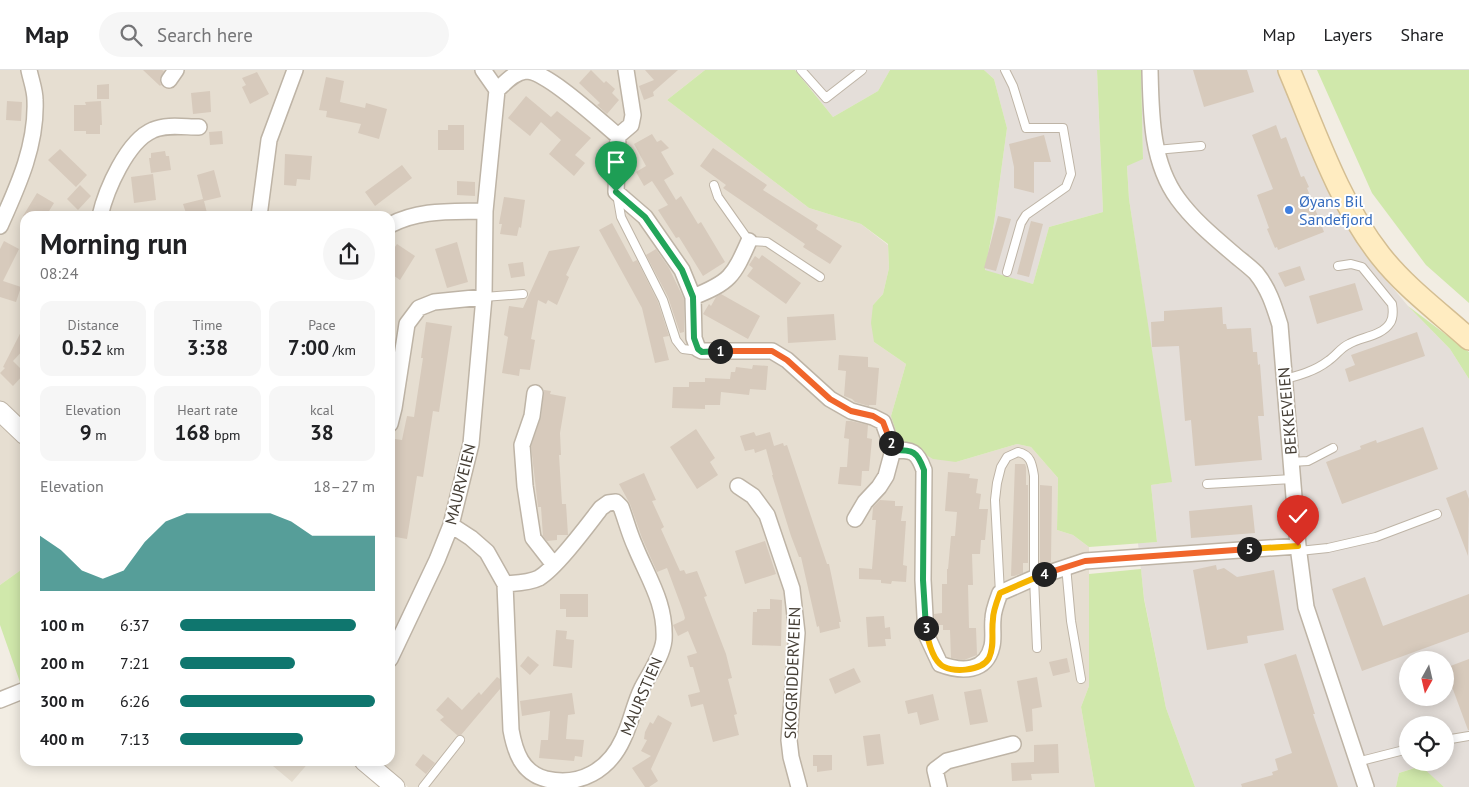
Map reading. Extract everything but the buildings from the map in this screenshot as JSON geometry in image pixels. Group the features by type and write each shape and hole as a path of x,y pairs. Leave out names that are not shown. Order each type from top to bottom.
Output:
{"main road":[{"path":"1289,70 1331,170 1365,235 1397,275 1469,339"}],"street":[{"path":"0,226 25,168 34,132 35,99 29,70"},
{"path":"260,211 269,140 295,70"},
{"path":"483,70 497,90 513,76 525,71 538,74 553,83 618,136"},
{"path":"626,70 633,115 631,125 618,136 616,192 645,217 682,270 693,297 696,345 702,352 772,351 787,360 830,399 851,411 873,416 883,422 894,450 886,476 865,502 855,519"},
{"name":"BEKKEVEIEN","path":"1150,70 1151,109 1156,150 1166,178 1178,199 1200,225 1255,272 1269,293 1280,325 1291,462 1306,607 1366,787"},
{"name":"MAURVEIEN","path":"395,648 437,560 451,525 470,444 484,298 485,211 497,90"},
{"path":"101,211 104,200 137,140 153,129 167,126 199,127"},
{"path":"395,222 424,213 485,211"},
{"path":"693,297 717,287 733,274 749,241"},
{"path":"395,402 407,324 419,308 434,302 484,298"},
{"path":"534,394 532,416 522,446 524,486 533,538 554,566"},
{"path":"0,411 20,430"},
{"path":"894,450 910,450 919,457 924,470 923,580 926,634 940,664 953,669 976,668 988,660 993,645 992,618 1000,593 1066,566 1085,561 1299,548"},
{"name":"SKOGRIDDERVEIEN","path":"738,486 753,496 767,515 792,589 797,632 789,740 791,757 799,787"},
{"name":"MAURSTIEN","path":"451,525 471,538 487,552 505,584 511,730 515,751 524,766 539,777 560,780 583,779 597,771 613,756 623,739 641,690 664,641 659,597 635,547 621,506 616,502 608,503 601,508 554,566 539,578 505,584"},
{"path":"0,700 20,692"},
{"path":"939,787 935,770 947,761 1012,744"},
{"path":"370,766 395,787"}],"lane":[{"path":"801,70 826,98 862,70"},
{"path":"1005,70 1013,86 1026,128 1063,128 1070,174 1066,187 1026,215 1021,223 1006,272"},
{"path":"1156,150 1201,146"},
{"path":"714,184 718,197 749,241 766,242 820,277"},
{"path":"616,192 621,218 663,300 676,340 683,349 702,352"},
{"path":"1285,379 1307,372 1329,361 1340,349 1350,343 1377,333 1390,324 1393,310 1392,304 1362,267 1351,264 1338,266"},
{"path":"484,298 523,294"},
{"path":"1291,462 1308,461 1333,448"},
{"path":"1000,593 995,500 997,483 1001,467 1007,457 1018,452 1028,456 1032,464 1034,476 1034,578 1037,648"},
{"path":"1206,484 1293,479"},
{"path":"1299,548 1328,548 1376,537 1437,514"},
{"path":"1066,566 1071,621 1081,679"},
{"path":"1454,738 1469,736"},
{"path":"423,787 460,740"},
{"path":"1357,762 1399,751"}],"shaded area":[{"path":"0,70 705,70 667,100 809,208 861,224 888,245 889,268 883,294 873,305 874,342 906,364 891,416 956,462 1017,444 1031,447 1058,478 1057,530 1073,535 1089,547 1089,686 1081,707 1095,787 408,787 383,766 395,766 395,211 20,211 20,571 0,585"},
{"path":"795,70 890,70 878,91 833,117"},
{"path":"984,70 1097,70 1103,212 1049,227 1033,284 985,271 994,223 1007,128 994,79"},
{"path":"1141,70 1279,70 1336,196 1367,257 1408,306 1450,349 1469,379 1469,787 1444,787 1426,771 1454,771 1454,716 1399,716 1399,771 1405,771 1399,773 1396,787 1195,787 1166,708 1144,598 1138,543 1157,542 1151,485 1171,482 1129,199 1127,165 1143,158"},
{"path":"273,766 306,766 292,782"}],"green space":[{"path":"705,70 795,70 833,117 878,91 890,70 984,70 994,79 1007,128 994,223 985,270 1033,284 1049,227 1103,212 1097,70 1141,70 1143,159 1127,166 1129,199 1172,482 1151,485 1157,542 1089,547 1073,535 1057,530 1058,478 1031,447 1017,444 956,462 933,459 898,438 891,416 906,364 874,342 871,323 873,305 883,294 889,268 888,244 861,224 809,208 667,100"},
{"path":"1317,70 1469,70 1469,303 1426,265 1372,193"},
{"path":"1408,306 1469,352 1469,379 1450,349"},
{"path":"1141,569 1144,599 1166,708 1195,787 1095,787 1081,707 1089,686 1089,574"},
{"path":"20,571 20,682 0,625 0,585"},
{"path":"1405,771 1426,771 1444,787 1396,787 1399,773"}],"place":[{"name":"Øyans Bil Sandefjord","path":"1289,210"}],"route":[{"path":"616,192 645,217 682,270 693,297 694,338 698,349 702,352 772,351 787,360 830,399 851,411 873,416 883,422 894,450 910,450 919,457 924,470 922,513 926,634 934,655 940,664 953,669 976,668 988,660 993,645 992,618 1000,593 1066,566 1085,561 1298,546"}]}
